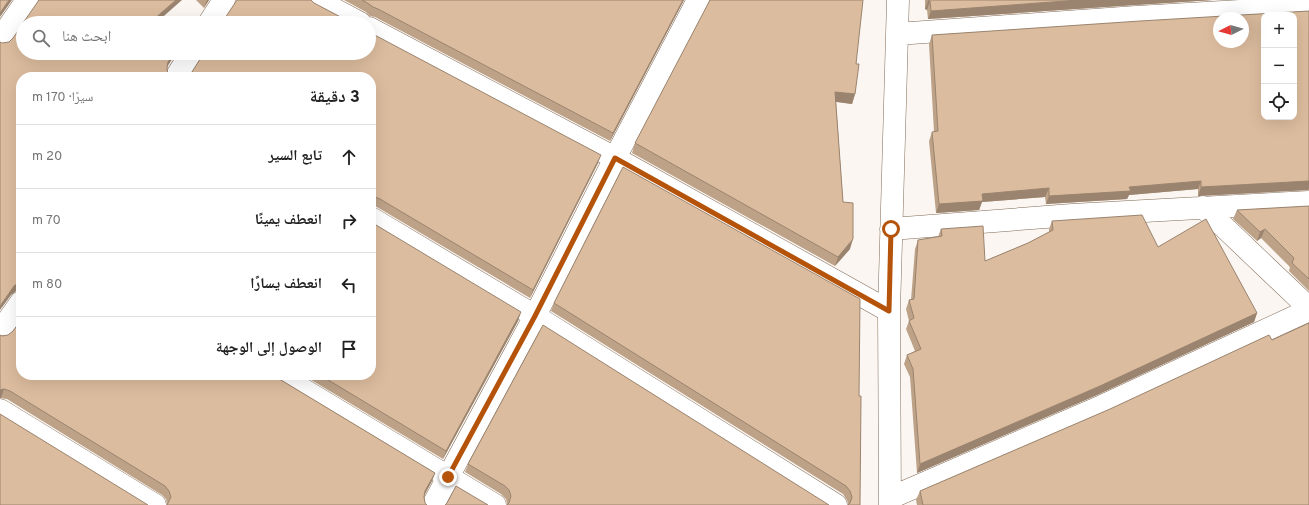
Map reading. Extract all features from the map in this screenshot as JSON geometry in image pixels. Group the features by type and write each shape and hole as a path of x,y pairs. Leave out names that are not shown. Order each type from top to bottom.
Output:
{"street":[{"path":"0,39 27,0"},
{"path":"214,16 224,0"},
{"path":"317,0 347,16"},
{"path":"433,505 535,316 615,158 698,0"},
{"path":"898,0 889,311 890,502 1102,406 1309,309 1203,207"},
{"path":"897,34 1136,17 1309,7"},
{"path":"376,32 615,158 889,311"},
{"path":"179,72 187,60"},
{"path":"891,229 1072,215 1309,202"},
{"path":"376,221 535,316 836,505"},
{"path":"0,332 16,309"},
{"path":"287,380 495,505"},
{"path":"0,410 154,505"}],"building":[{"path":"0,0 9,0 0,13"},
{"path":"39,0 176,0 157,16 28,16"},
{"path":"237,0 311,0 339,16 226,16"},
{"path":"362,0 683,0 613,133"},
{"path":"710,0 863,0 856,64 859,64 855,94 835,92 843,202 853,203 853,239 838,257 635,143"},
{"path":"928,0 1079,0 931,11 930,1"},
{"path":"1309,11 1309,181 1201,187 1201,181 1129,187 1131,191 1049,196 1049,188 982,194 983,201 939,204 932,132 938,131 932,35 1213,17 1213,48 1249,48 1249,15 1261,14 1261,120 1297,120 1297,12 1292,12"},
{"path":"16,34 16,60 169,60 168,72 16,72 16,284 0,306 0,42 9,42"},
{"path":"376,36 601,155 533,290 376,197 376,72 192,72 200,60 376,60"},
{"path":"623,167 860,299 860,505 848,505 852,497 846,486 554,303"},
{"path":"1309,206 1309,279 1292,263 1294,258 1265,229 1260,232 1237,210"},
{"path":"1142,215 1158,247 1206,219 1257,313 1100,386 920,464 913,369 907,355 921,349 909,321 914,318 909,300 914,299 918,240 942,236 941,229 983,226 985,261 1028,243 1053,230 1052,221"},
{"path":"376,225 521,312 446,451 328,380 376,380"},
{"path":"1309,323 1309,505 923,505 920,491 1110,409 1269,335 1272,340"},
{"path":"543,325 829,505 507,505 511,496 509,490 505,486 468,464"},
{"path":"16,327 16,380 281,380 435,473 425,491 424,497 427,505 167,505 171,497 165,486 10,391 4,389 0,390 0,335 8,335"},
{"path":"0,414 148,505 0,505"},
{"path":"456,486 488,505 445,505"}],"route":[{"path":"448,477 535,316 615,158 889,311 891,229"}]}
